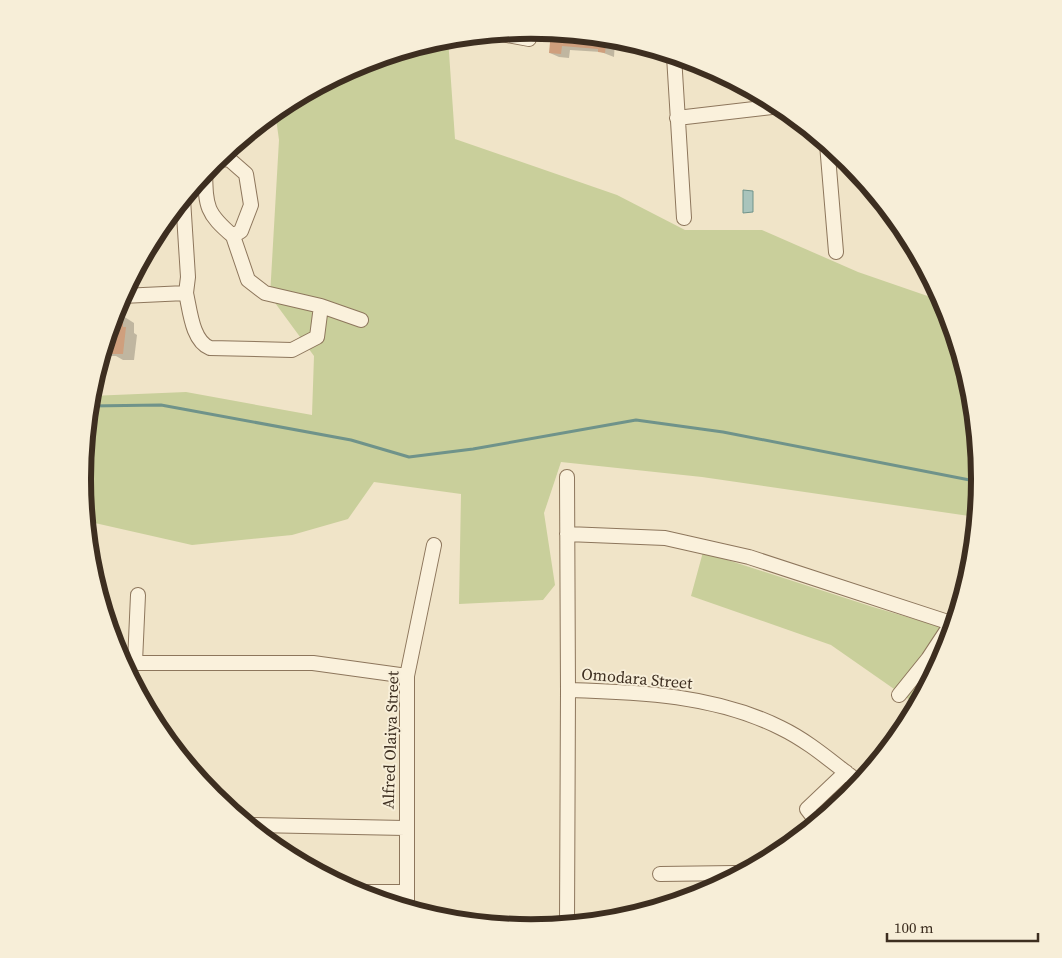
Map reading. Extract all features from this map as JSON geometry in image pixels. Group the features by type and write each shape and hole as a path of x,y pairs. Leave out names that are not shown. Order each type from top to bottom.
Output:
{"street":[{"path":"674,62 676,118 684,218"},
{"path":"676,118 767,108"},
{"path":"828,155 836,252"},
{"path":"229,160 246,174 251,205 241,231 233,236"},
{"path":"205,183 206,202 209,210 213,219 233,236 248,280 265,293 321,306 361,320"},
{"path":"184,209 188,277 186,293 201,342 210,348 292,350 317,337 321,306"},
{"path":"131,296 186,293"},
{"path":"566,478 568,690 567,917"},
{"path":"567,534 665,538 748,557 948,622"},
{"name":"Alfred Olaiya Street","path":"407,901 405,828 407,676 434,545"},
{"path":"129,659 138,596"},
{"path":"899,695 940,643"},
{"path":"131,663 313,662 407,676"},
{"name":"Omodara Street","path":"568,690 661,694 732,709 780,727 800,739 854,778"},
{"path":"813,817 806,809 846,772"},
{"path":"260,825 405,828"},
{"path":"660,874 728,873"},
{"path":"379,892 406,892"}],"green space":[{"path":"449,47 455,139 617,195 685,230 762,230 858,272 932,298 948,337 963,393 970,450 969,516 702,477 561,462 544,513 555,585 543,600 459,604 461,494 374,482 348,519 292,535 192,545 94,523 91,479 92,450 99,396 186,392 312,415 314,356 270,296 279,140 276,120 336,84 389,62"},
{"path":"703,552 873,607 945,628 926,674 911,701 831,645 691,596"}],"water":[{"path":"743,190 753,191 753,212 743,213"}],"building":[{"path":"550,40 606,45 605,53 598,52 598,49 562,46 561,54 549,53"},
{"path":"123,315 123,327 126,327 123,354 110,354 114,337"}],"waterway":[{"path":"97,406 161,405 351,440 409,457 473,449 636,420 723,432 971,480"}]}
